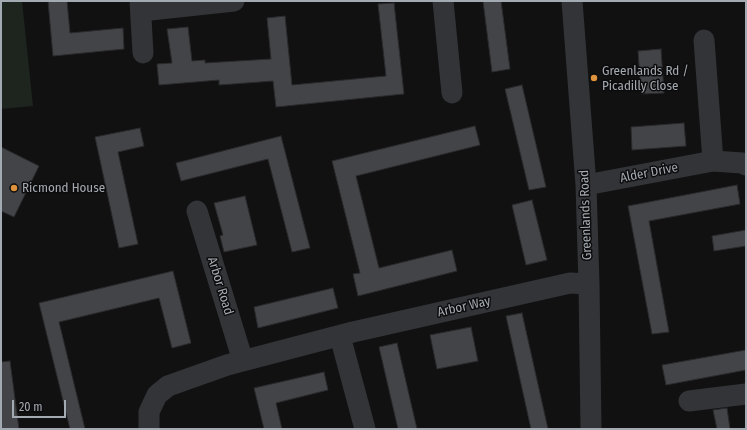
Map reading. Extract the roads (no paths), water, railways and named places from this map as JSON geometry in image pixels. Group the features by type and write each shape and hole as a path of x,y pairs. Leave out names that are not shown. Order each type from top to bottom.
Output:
{"street":[{"path":"143,53 140,6 234,1"},
{"path":"443,1 452,93"},
{"name":"Greenlands Road","path":"572,1 586,185 591,429"},
{"path":"704,40 713,161"},
{"name":"Alder Drive","path":"586,185 713,161 742,163 746,165"},
{"name":"Arbor Road","path":"198,211 243,361"},
{"name":"Arbor Way","path":"149,429 148,412 157,395 168,386 227,365 353,332 570,283 589,284"},
{"path":"340,336 365,429"},
{"path":"689,401 746,394"}],"place":[{"name":"Greenlands Rd / Picadilly Close","path":"594,78"},
{"name":"Ricmond House","path":"14,188"}]}
